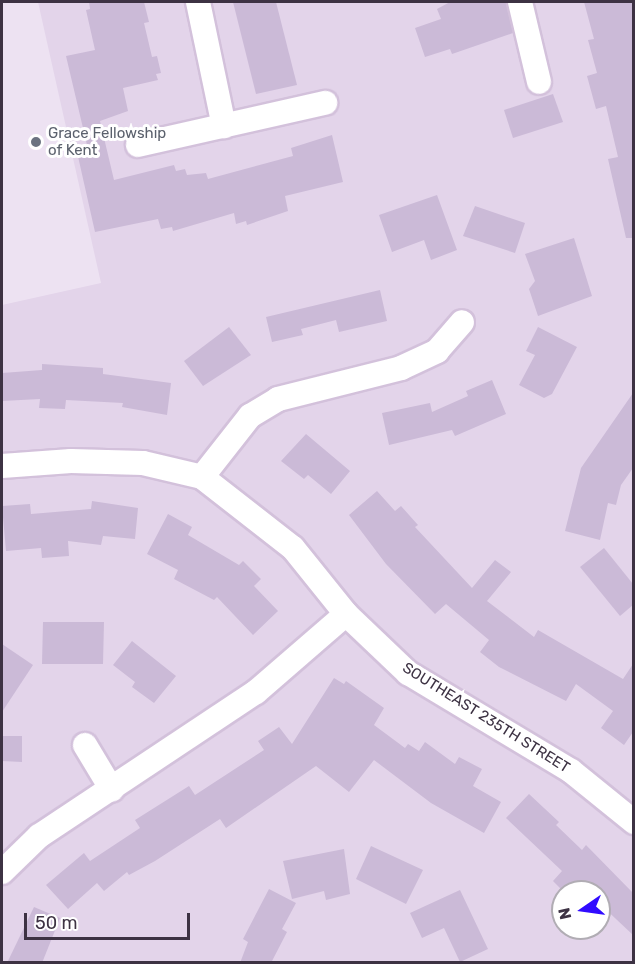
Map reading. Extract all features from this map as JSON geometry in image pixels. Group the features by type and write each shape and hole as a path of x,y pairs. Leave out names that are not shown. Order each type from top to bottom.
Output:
{"street":[{"path":"198,2 224,126"},
{"path":"520,2 539,82"},
{"path":"138,145 325,103"},
{"path":"202,477 250,416 278,399 401,368 436,351 462,322"},
{"name":"SOUTHEAST 235TH STREET","path":"2,466 71,461 143,463 202,477 293,548 346,614 408,673 572,771 633,822"},
{"path":"2,872 39,836 112,790 256,692 346,614"},
{"path":"85,745 112,790"}],"shaded area":[{"path":"38,2 633,2 633,962 2,962 2,305 101,283"}],"building":[{"path":"89,2 144,2 149,22 144,23 152,57 157,56 161,73 156,74 158,80 123,88 128,111 100,121 114,180 174,165 176,171 185,169 187,175 206,173 208,179 293,156 291,148 332,135 343,182 285,196 288,211 247,225 246,221 236,224 234,213 173,231 172,227 161,229 158,219 95,232 77,152 87,145 66,56 95,50 86,10 90,9"},
{"path":"233,2 276,2 297,85 256,94"},
{"path":"450,2 506,2 513,33 452,54 450,49 425,57 415,28 441,19 437,9"},
{"path":"584,2 633,2 633,238 626,238 608,159 618,157 606,106 596,109 587,76 597,73 588,40 594,39"},
{"path":"553,94 563,122 513,138 504,110"},
{"path":"437,195 457,250 431,260 424,240 392,252 379,215"},
{"path":"475,206 525,223 515,253 463,236"},
{"path":"574,238 592,296 538,316 529,289 535,281 525,254"},
{"path":"380,290 387,321 339,332 336,320 301,329 303,335 272,342 266,317"},
{"path":"229,327 251,355 203,386 184,361"},
{"path":"538,327 577,347 552,394 544,398 519,385 535,355 526,351"},
{"path":"42,364 103,368 103,374 171,383 167,415 122,407 123,403 66,400 65,409 39,408 40,399 2,401 2,373 42,370"},
{"path":"492,380 506,414 455,436 452,430 389,445 382,413 430,403 432,412 468,396 466,391"},
{"path":"633,393 633,468 621,485 616,505 608,503 600,540 565,531 581,468"},
{"path":"306,434 350,471 331,494 308,475 304,479 281,461"},
{"path":"377,491 395,511 401,506 418,525 415,527 472,588 495,560 511,572 487,601 534,637 538,630 623,679 633,664 633,732 624,745 601,728 613,711 576,684 566,701 499,667 480,652 489,640 446,604 435,614 386,564 349,515"},
{"path":"92,501 138,508 135,539 103,536 101,545 68,541 69,556 42,558 41,548 6,551 2,506 30,504 31,514 91,509"},
{"path":"168,514 192,527 188,535 239,565 243,561 261,579 254,586 278,611 253,635 217,597 214,600 174,579 178,570 147,554"},
{"path":"604,548 633,584 633,605 620,616 580,567"},
{"path":"43,622 104,622 103,664 42,664"},
{"path":"132,641 176,676 154,703 132,687 135,682 113,665"},
{"path":"2,644 33,665 2,712"},
{"path":"334,678 344,684 346,681 384,708 374,725 405,748 408,744 419,751 425,742 455,764 459,757 482,769 473,786 501,802 484,833 431,803 374,760 349,792 316,766 226,828 220,819 155,861 129,875 127,872 104,891 97,883 68,909 46,885 84,853 90,861 140,828 135,820 189,786 195,795 264,750 258,741 279,727 292,744"},
{"path":"2,736 22,736 22,762 2,761"},
{"path":"529,794 559,822 556,825 582,850 586,845 633,893 633,935 611,914 611,880 554,880 562,871 506,818"},
{"path":"371,846 423,870 406,904 356,879"},
{"path":"344,849 350,894 326,900 324,891 292,899 283,861"},
{"path":"269,889 296,903 282,929 287,932 271,963 240,963 248,942 243,939"},
{"path":"460,890 488,949 460,962 444,928 422,938 410,913"},
{"path":"34,907 60,918 42,963 7,963"}],"place":[{"name":"Grace Fellowship of Kent","path":"36,142"}]}
